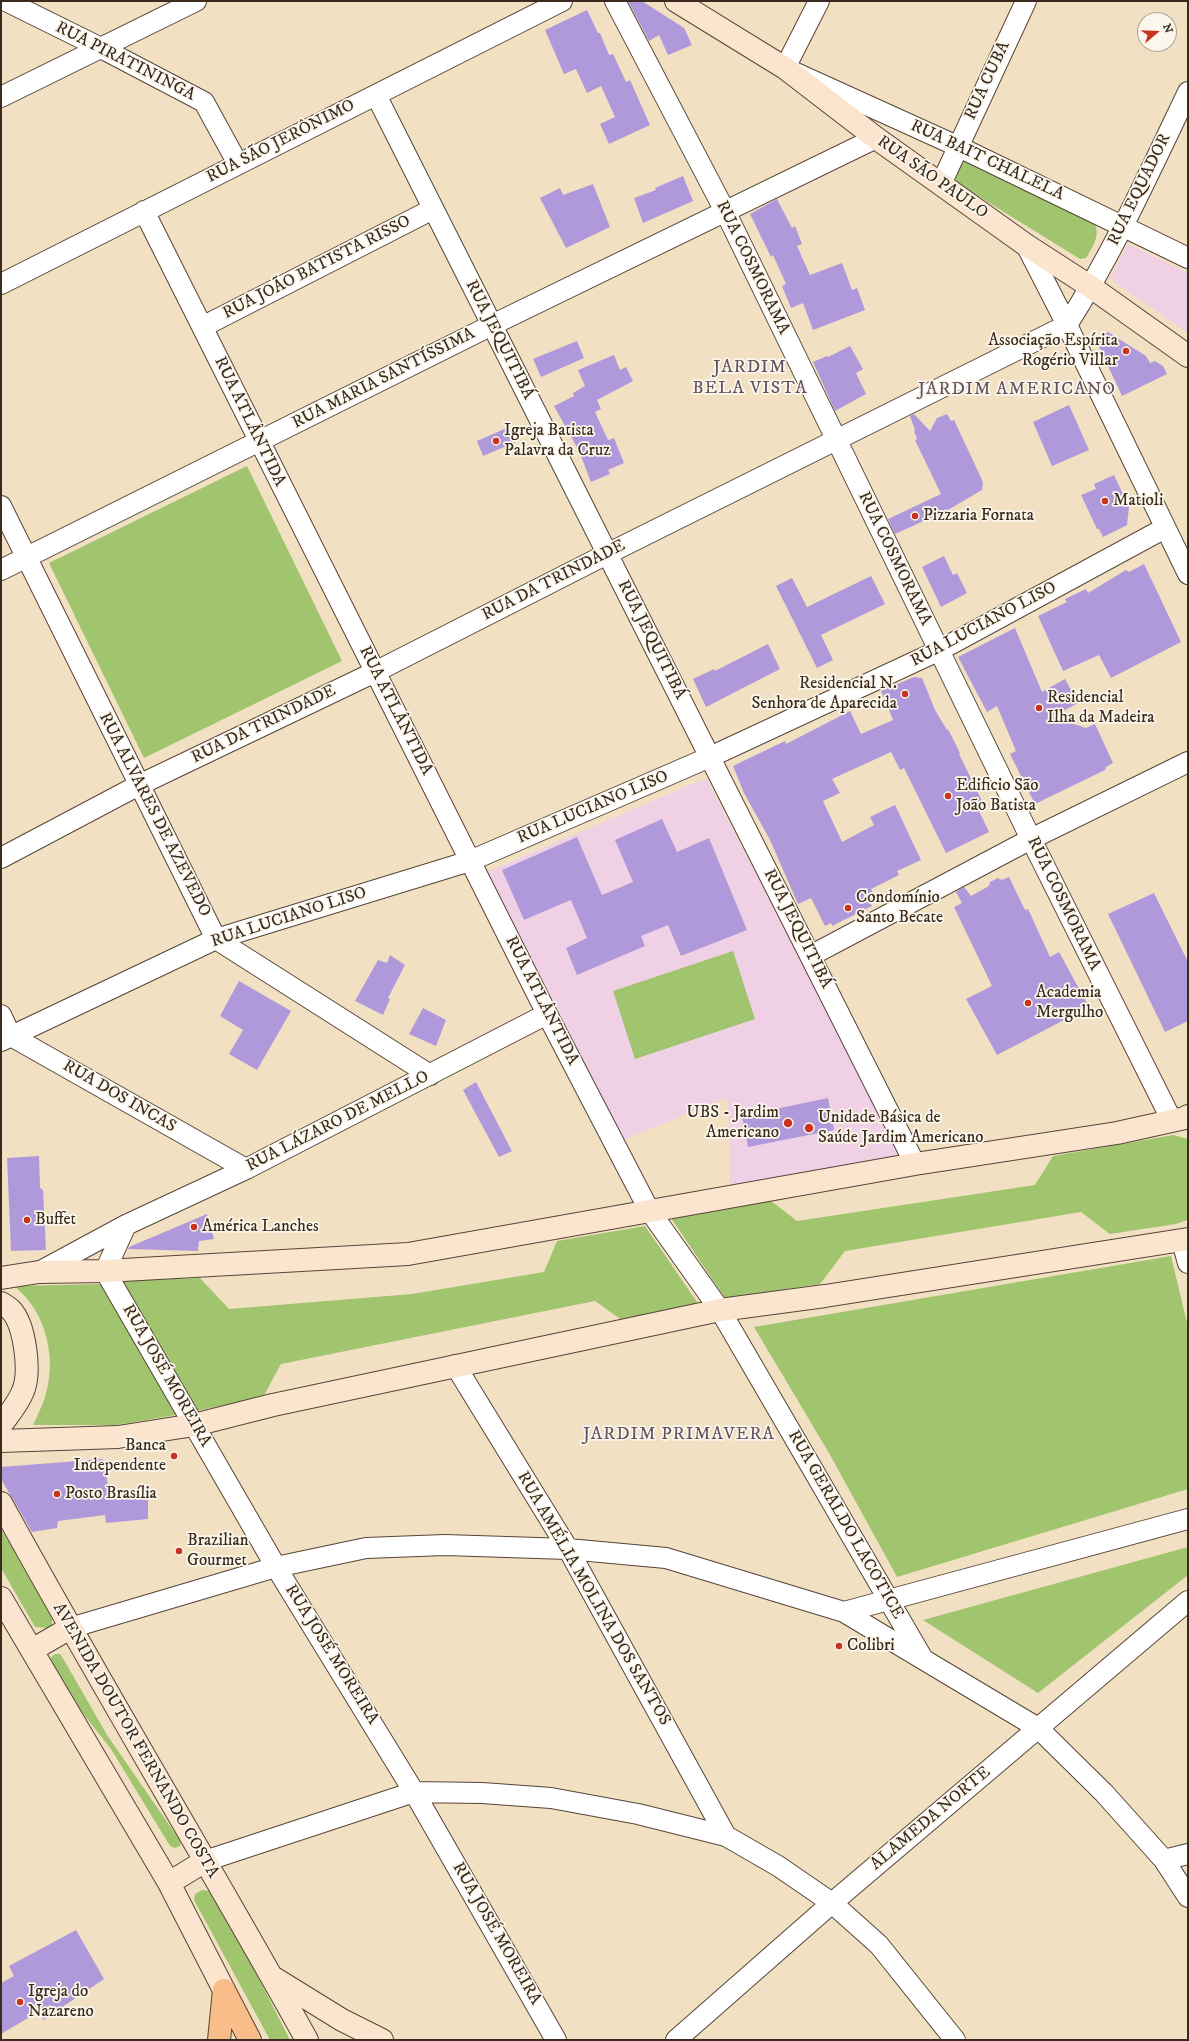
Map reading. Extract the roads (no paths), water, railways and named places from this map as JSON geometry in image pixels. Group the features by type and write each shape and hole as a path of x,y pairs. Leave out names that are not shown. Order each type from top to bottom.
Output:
{"highway":[{"path":"219,2040 224,1990"},
{"path":"224,1990 250,2040"}],"main road":[{"name":"RUA SÃO PAULO","path":"676,1 786,68 876,138 940,184 1026,245 1091,287 1188,356"},
{"path":"1,1278 40,1272 105,1271 408,1254 649,1210 915,1164 1117,1133 1183,1119"},
{"path":"1,1441 118,1437 194,1425 273,1405 720,1310 825,1296 1185,1240"},
{"path":"1,1303 12,1311 19,1325 24,1341 26,1375 24,1390 17,1405 1,1425"},
{"name":"AVENIDA DOUTOR FERNANDO COSTA","path":"1,1503 70,1628 307,2040"},
{"path":"1,1598 169,1883 224,1990"},
{"path":"32,1650 70,1628"},
{"path":"169,1883 205,1861"},
{"path":"272,1977 342,2020 382,2040"}],"street":[{"name":"RUA PIRATININGA","path":"6,1 101,48 204,102 238,164"},
{"name":"RUA SÃO JERÔNIMO","path":"1,284 562,1"},
{"name":"RUA COSMORAMA","path":"615,1 726,213 1031,839 1183,1119"},
{"name":"RUA COSMORAMA","path":"621,1 626,20"},
{"path":"786,68 818,1"},
{"name":"RUA CUBA","path":"940,184 1026,1"},
{"path":"1,97 192,2"},
{"name":"RUA BAIT CHALELA","path":"786,68 958,146 1188,258"},
{"name":"RUA EQUADOR","path":"1091,287 1123,227 1188,92"},
{"name":"RUA JEQUITIBÁ","path":"376,95 915,1164"},
{"name":"RUA MARIA SANTÍSSIMA","path":"1,570 492,325 726,213 876,138"},
{"name":"RUA JOÃO BATISTA RISSO","path":"202,327 433,209"},
{"name":"RUA ATLÂNTIDA","path":"144,211 547,1014 649,1210"},
{"path":"1026,245 1067,325 1188,574"},
{"path":"1067,325 1091,287"},
{"name":"RUA DA TRINDADE","path":"1,858 139,785 375,672 607,554 1067,325"},
{"name":"RUA ALVARES DE AZEVEDO","path":"1,506 216,939 430,1075"},
{"name":"RUA LUCIANO LISO","path":"6,1038 216,939 470,861 710,757 940,650 1165,528"},
{"path":"810,956 1031,839 1188,762"},
{"name":"RUA LÁZARO DE MELLO","path":"40,1272 126,1225 246,1169 547,1014"},
{"path":"1,1015 6,1038"},
{"name":"RUA DOS INCAS","path":"6,1038 246,1169"},
{"name":"RUA GERALDO LACOTICE","path":"649,1210 720,1310 923,1660"},
{"path":"105,1271 126,1225"},
{"path":"1185,1240 1188,1263"},
{"name":"RUA JOSÉ MOREIRA","path":"105,1271 276,1567 414,1792 556,2040"},
{"name":"RUA AMÉLIA MOLINA DOS SANTOS","path":"455,1366 568,1549 726,1836"},
{"path":"844,1612 1188,1519"},
{"path":"70,1628 276,1567 366,1548 444,1545 568,1549 666,1558 844,1612 1038,1728 1104,1793 1164,1860 1188,1897"},
{"name":"ALAMEDA NORTE","path":"676,2040 832,1903 1188,1601"},
{"path":"205,1861 414,1792 482,1793 551,1798 638,1814 726,1836 778,1866 832,1903 879,1944 955,2040"},
{"path":"1164,1860 1188,1854"}],"place":[{"name":"Associação Espírita Rogério Villar","path":"1126,351"},
{"name":"Igreja Batista Palavra da Cruz","path":"496,441"},
{"name":"Matioli","path":"1105,501"},
{"name":"Pizzaria Fornata","path":"915,516"},
{"name":"Residencial N. Senhora de Aparecida","path":"905,694"},
{"name":"Residencial Ilha da Madeira","path":"1039,708"},
{"name":"Edificio São João Batista","path":"948,796"},
{"name":"Condomínio Santo Becate","path":"848,908"},
{"name":"Academia Mergulho","path":"1028,1003"},
{"name":"UBS - Jardim Americano","path":"788,1123"},
{"name":"Unidade Básica de Saúde Jardim Americano","path":"809,1128"},
{"name":"Buffet","path":"27,1220"},
{"name":"América Lanches","path":"194,1227"},
{"name":"Banca Independente","path":"174,1456"},
{"name":"Posto Brasília","path":"57,1494"},
{"name":"Brazilian Gourmet","path":"179,1551"},
{"name":"Colibri","path":"839,1646"},
{"name":"Igreja do Nazareno","path":"20,2002"}],"district":[{"name":"JARDIM BELA VISTA","path":"750,378"},
{"name":"JARDIM AMERICANO","path":"1017,390"},
{"name":"JARDIM PRIMAVERA","path":"679,1435"}]}
